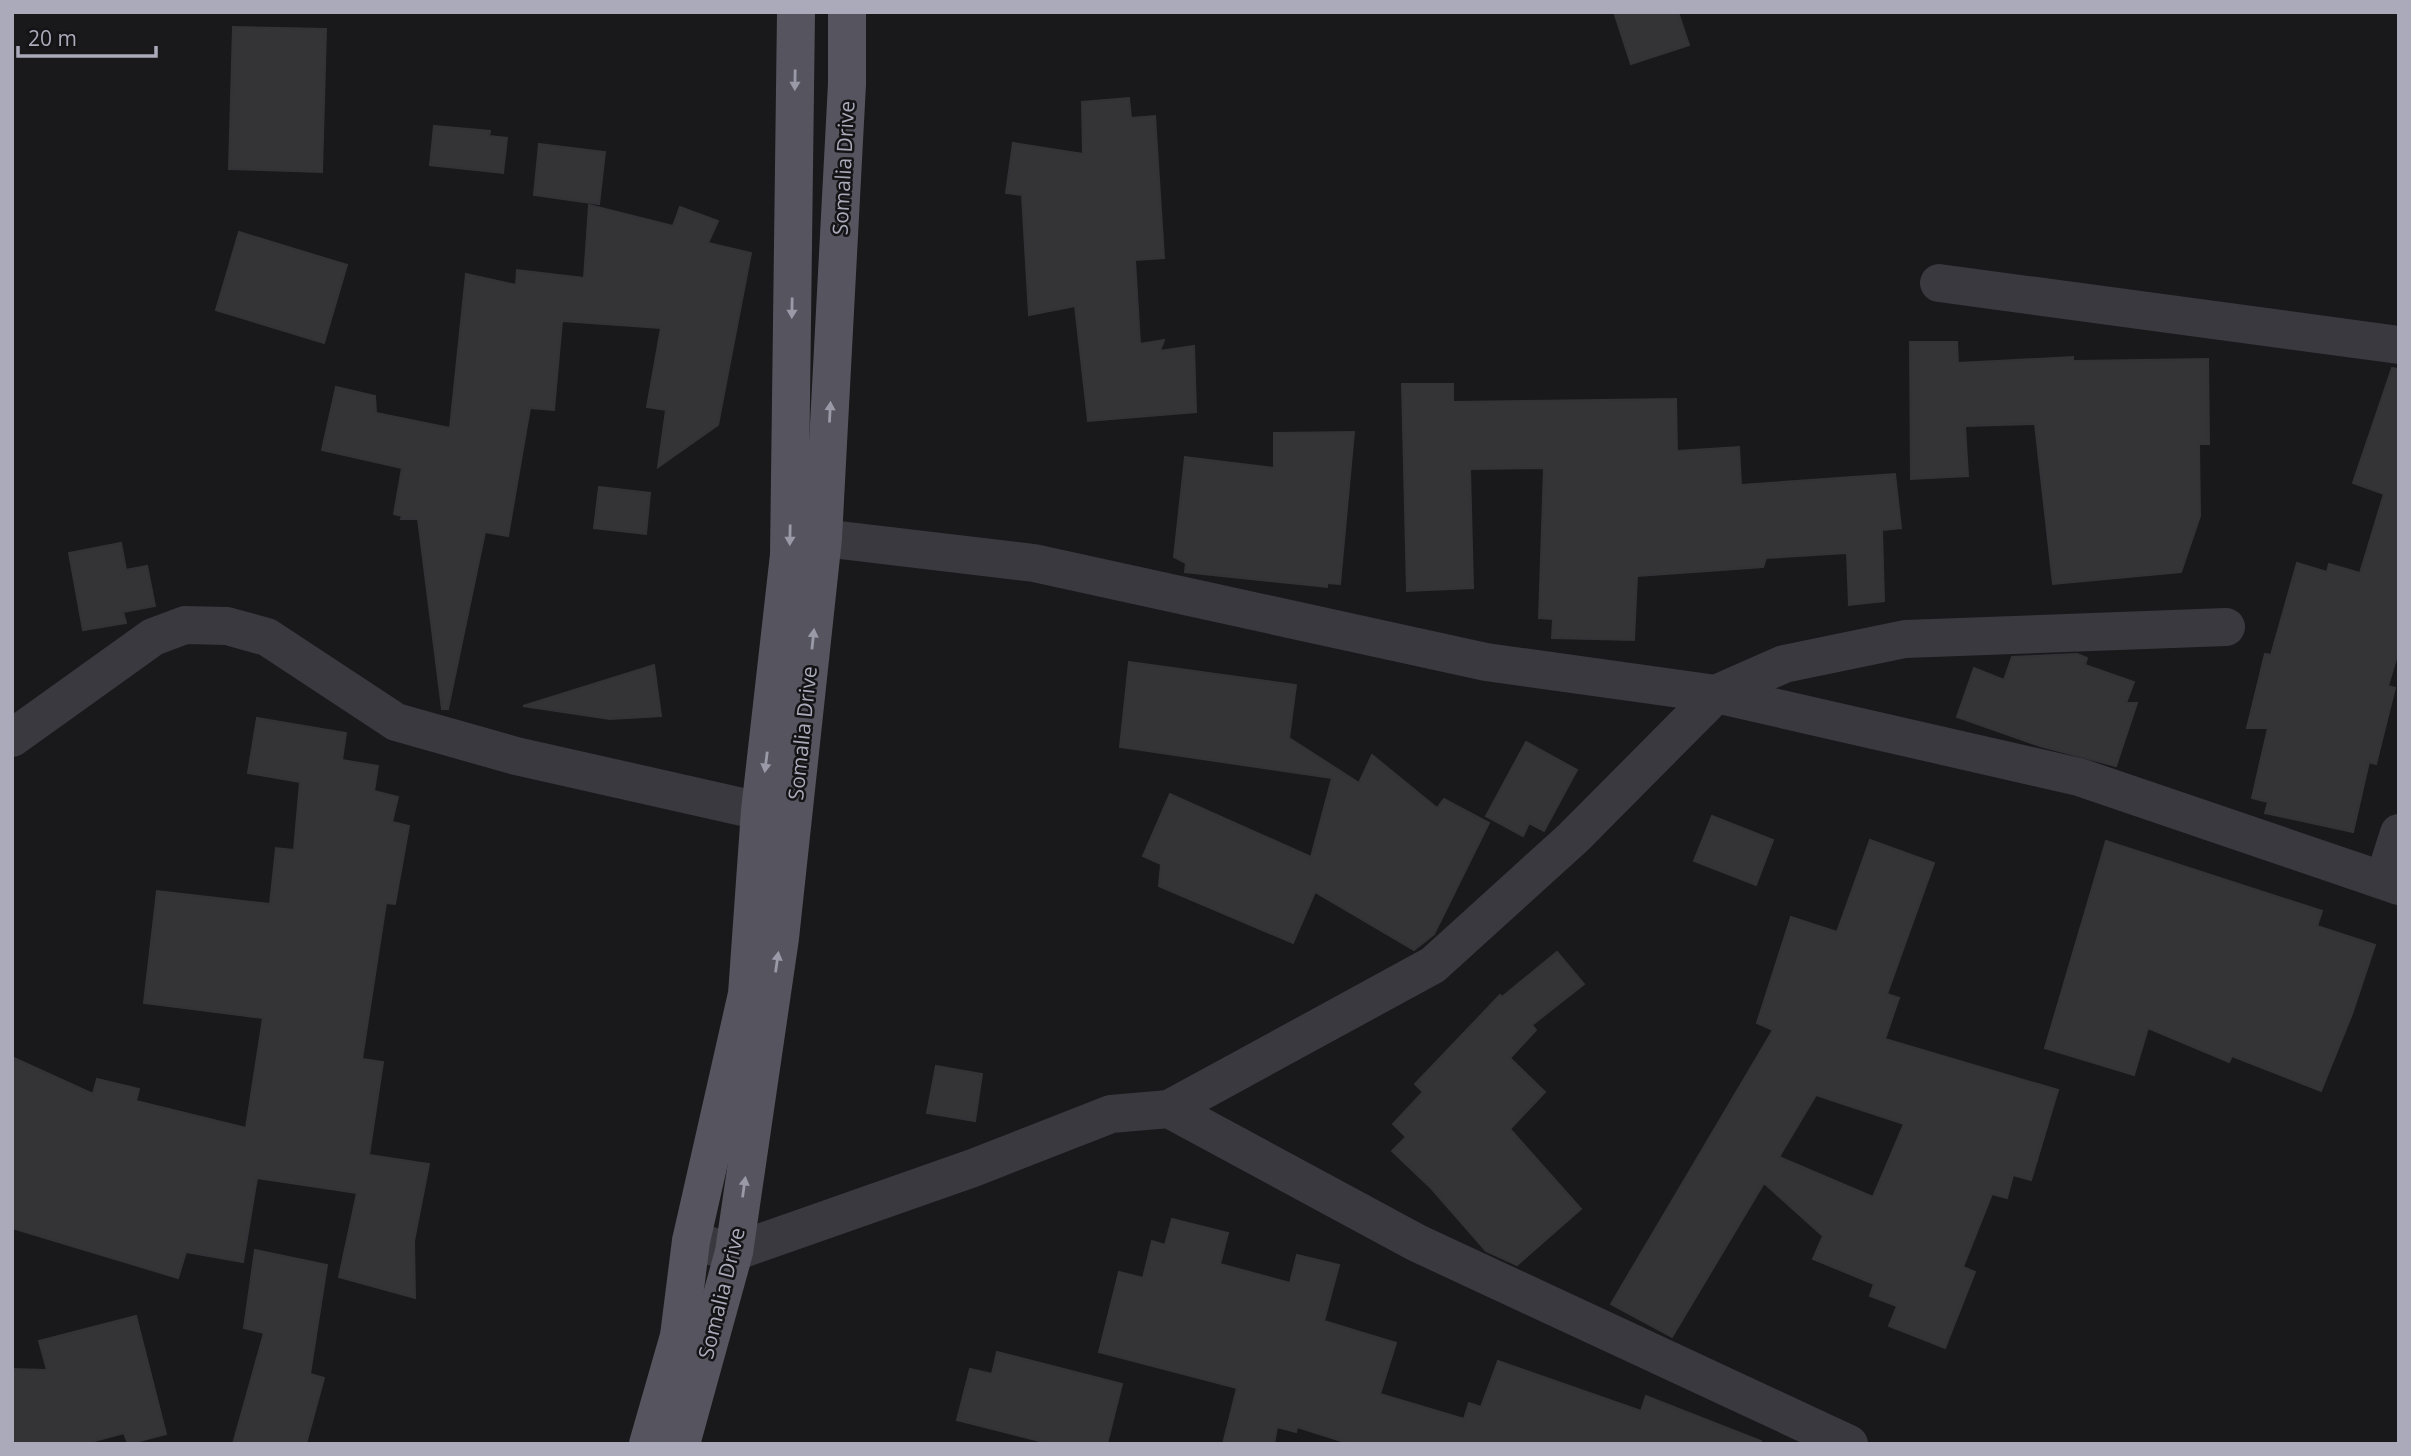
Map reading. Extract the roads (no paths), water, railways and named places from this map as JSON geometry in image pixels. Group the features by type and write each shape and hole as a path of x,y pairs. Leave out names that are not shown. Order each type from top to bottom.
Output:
{"main road":[{"name":"Somalia Drive","path":"648,1444 680,1336 691,1241 747,994 760,811 789,555 796,12"},
{"name":"Somalia Drive","path":"681,1444 734,1252 780,938 824,538 847,84 847,12"}],"street":[{"path":"1939,283 2399,345"},
{"path":"824,538 1034,563 1486,662 1716,694 2079,777 2391,883 2399,833"},
{"path":"12,738 153,637 185,625 227,625 267,637 396,722 516,756 760,811"},
{"path":"691,1241 734,1252 974,1168 1111,1114 1169,1109 1433,965 1573,838 1716,694 1784,664 1905,639 2226,627"},
{"path":"1169,1109 1417,1242 1849,1444"}]}
